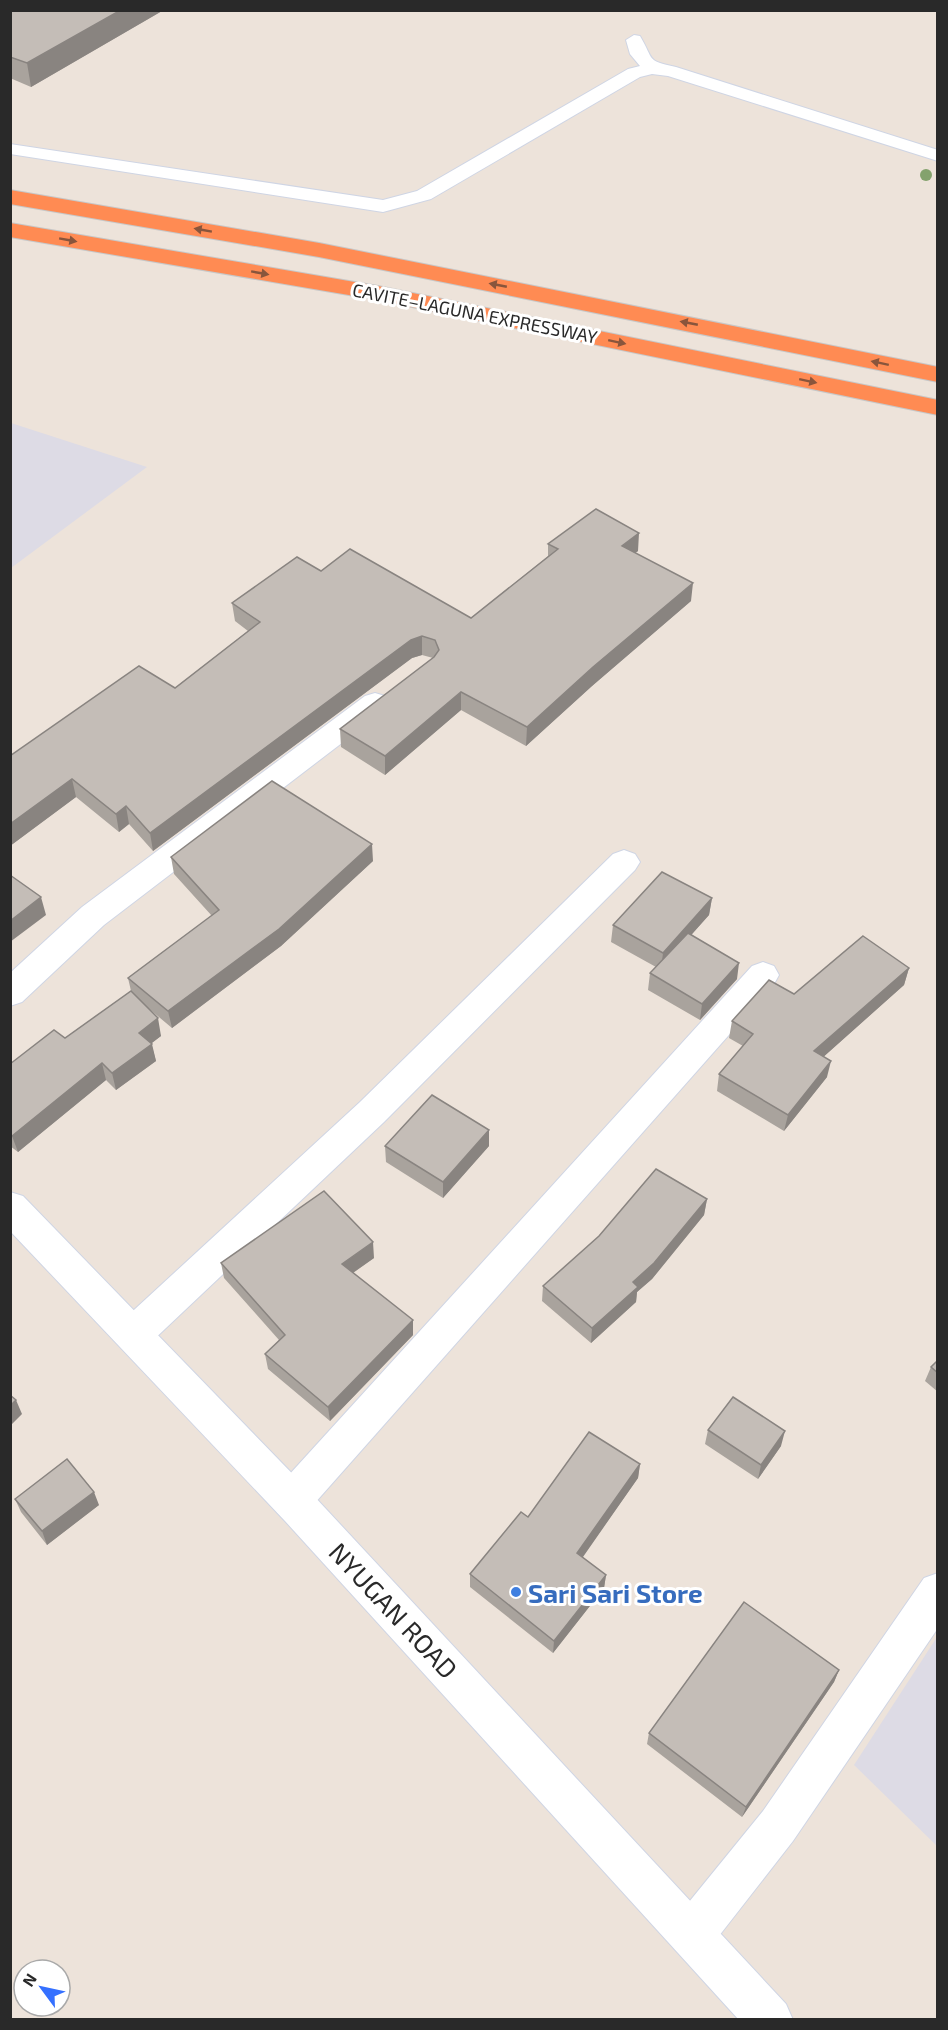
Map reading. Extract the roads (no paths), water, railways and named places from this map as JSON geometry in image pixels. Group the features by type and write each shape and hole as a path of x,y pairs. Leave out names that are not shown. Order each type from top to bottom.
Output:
{"highway":[{"name":"CAVITE–LAGUNA EXPRESSWAY","path":"10,197 319,250 938,375"},
{"name":"CAVITE–LAGUNA EXPRESSWAY","path":"10,230 378,293 938,408"}],"street":[{"path":"10,993 93,916 395,688"},
{"path":"135,1333 372,1112 624,862"},
{"path":"292,1500 764,975"},
{"name":"NYUGAN ROAD","path":"10,1207 135,1333 292,1500 546,1772 770,2019"},
{"path":"692,1934 778,1826 938,1592"}],"lane":[{"path":"634,39 638,54 652,69"},
{"path":"10,149 383,206 424,195 634,73 652,69 670,71 938,156"}],"place":[{"name":"Sari Sari Store","path":"516,1592"}]}
